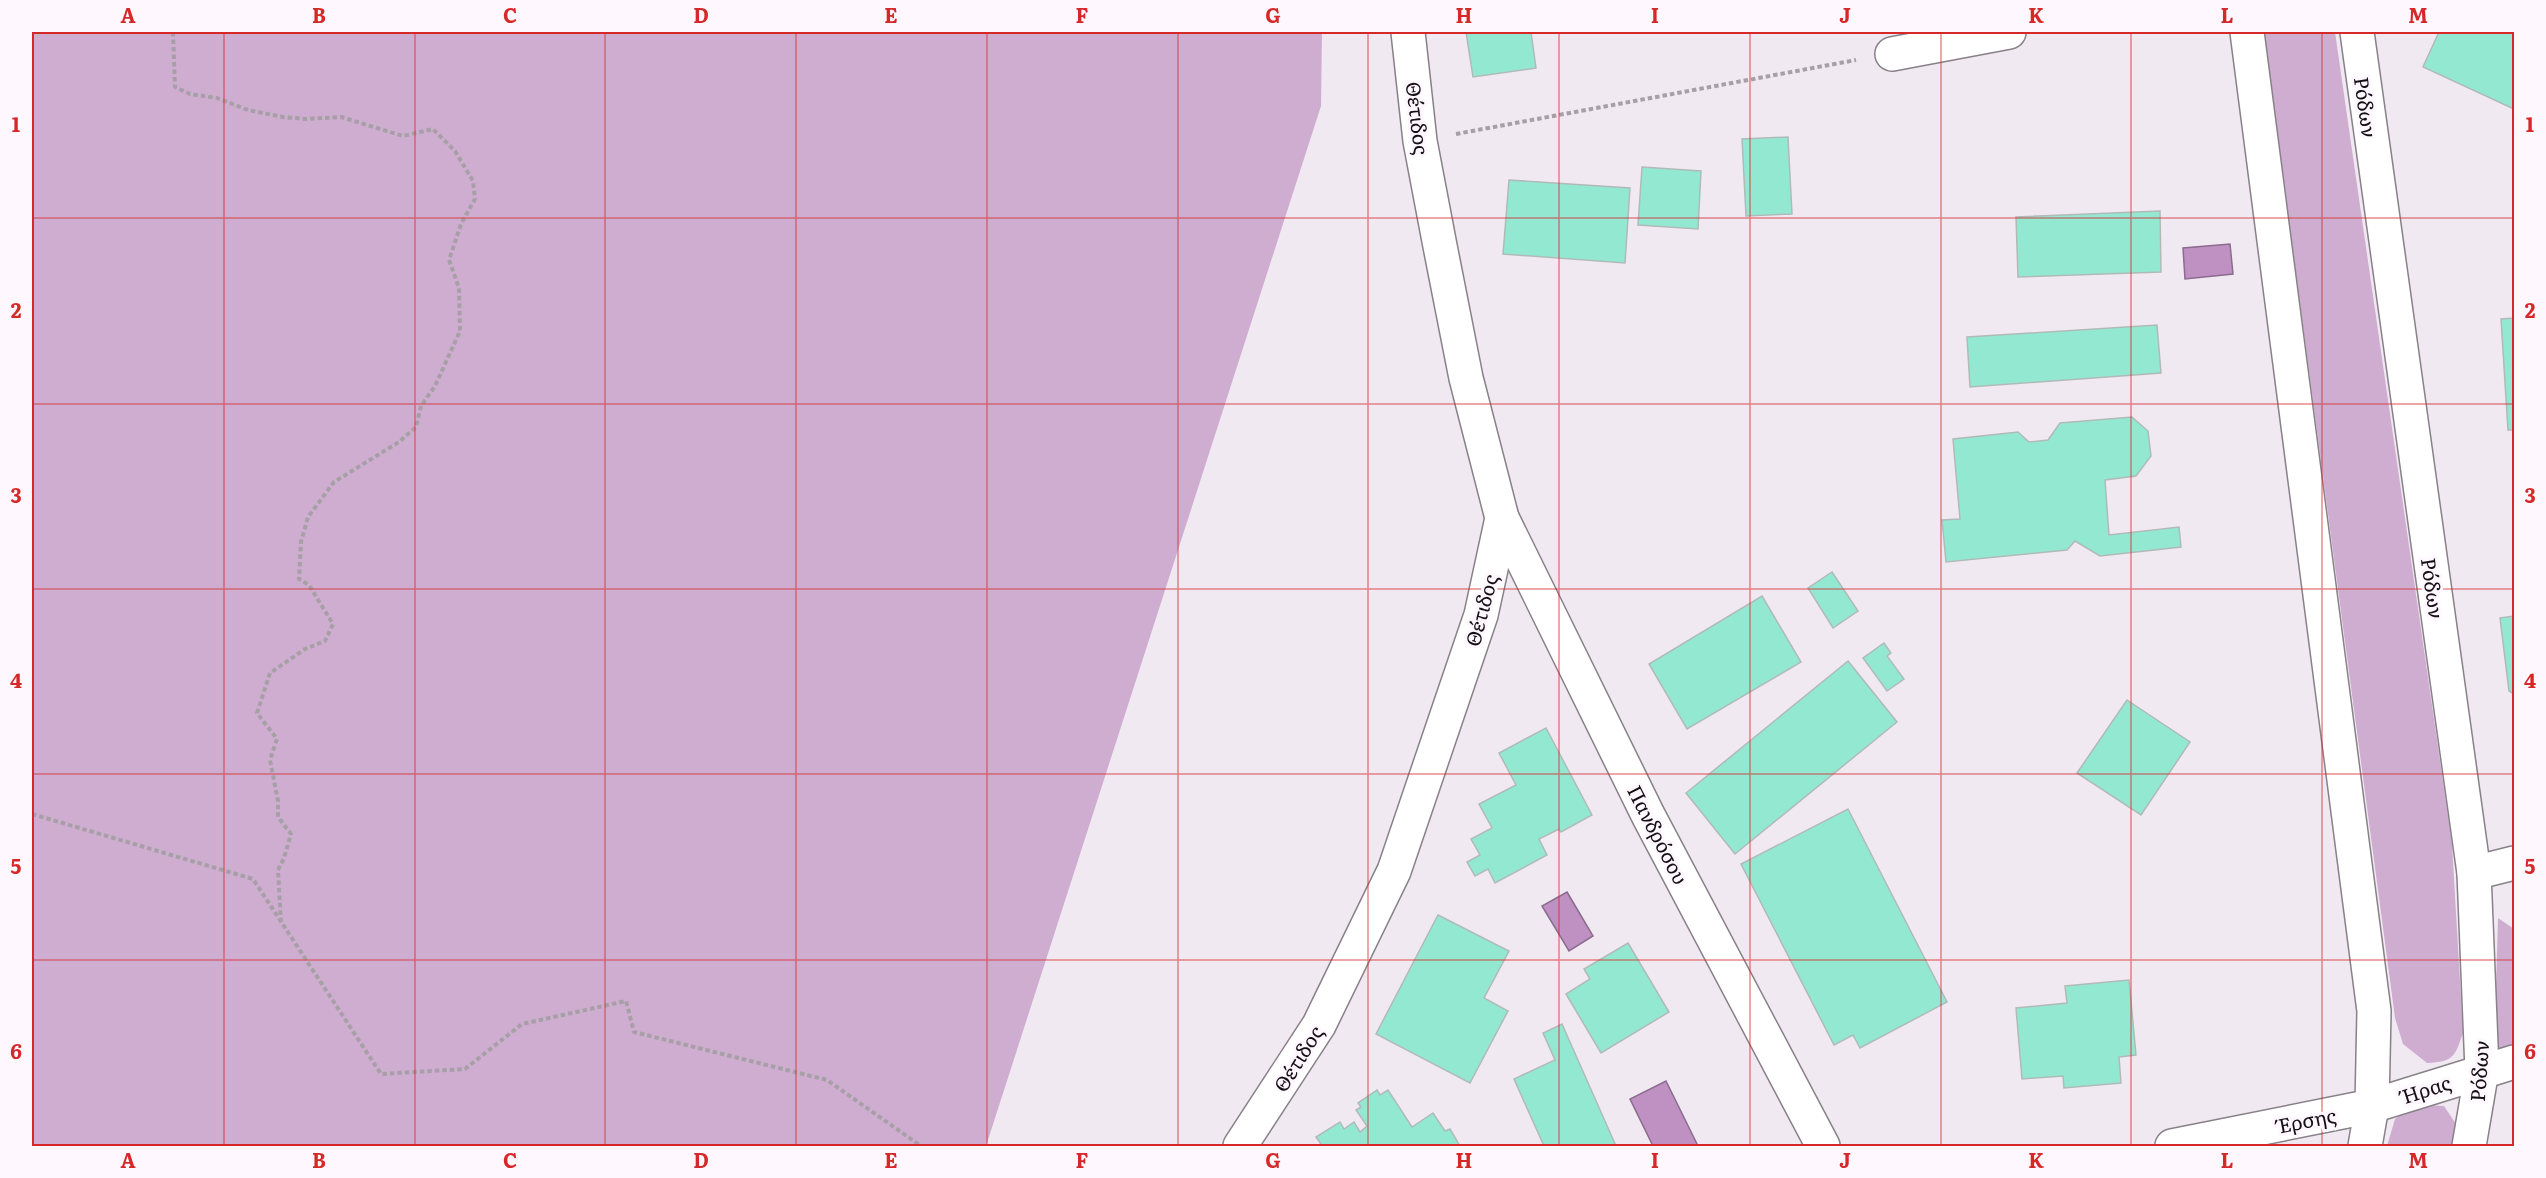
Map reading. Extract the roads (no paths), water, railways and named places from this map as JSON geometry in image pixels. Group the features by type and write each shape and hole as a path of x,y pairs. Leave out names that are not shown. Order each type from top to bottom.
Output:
{"street":[{"name":"Θέτιδος","path":"1240,1146 1319,1024 1394,871 1481,615 1502,518 1466,378 1420,141 1408,32"},
{"path":"1892,54 2009,32"},
{"path":"2247,32 2374,1011 2372,1106 2365,1146"},
{"name":"Ρόδων","path":"2357,32 2474,873 2482,1070 2469,1146"},
{"name":"Πανδρόσου","path":"1502,518 1648,815 1823,1146"},
{"path":"2474,873 2514,863"},
{"name":"Ήρας","path":"2372,1106 2482,1070 2514,1062"},
{"name":"Έρσης","path":"2172,1146 2372,1106"}]}
